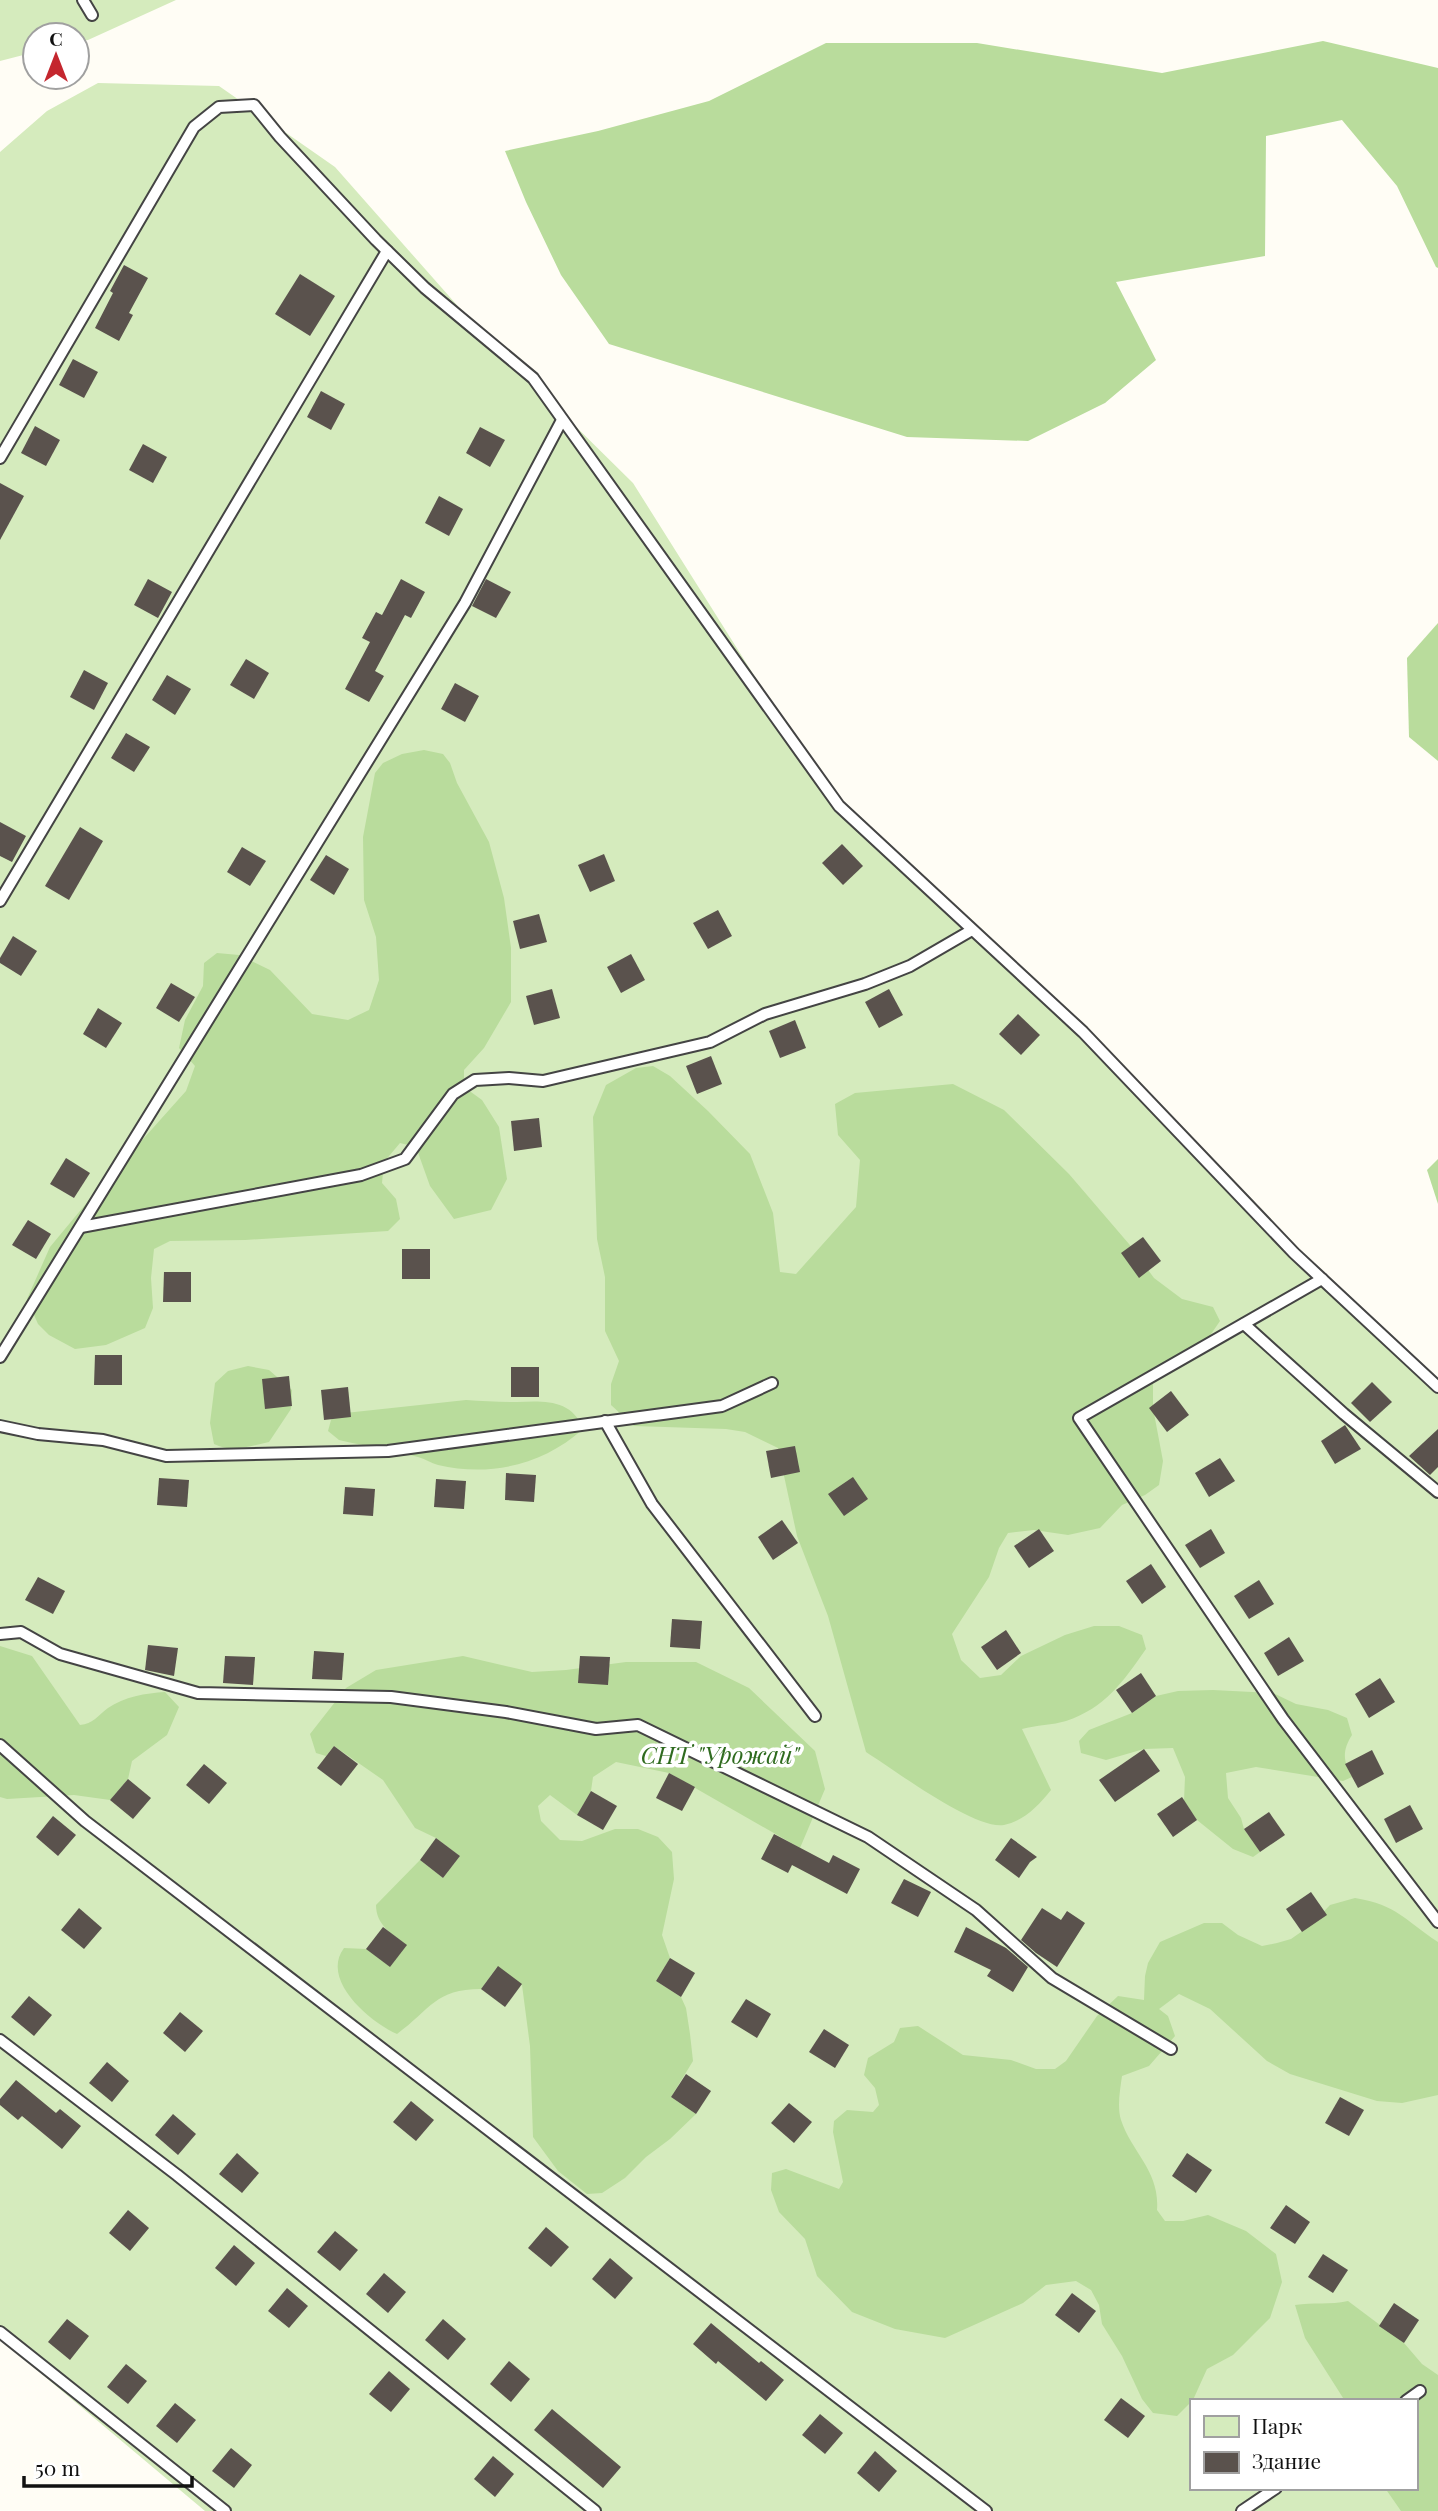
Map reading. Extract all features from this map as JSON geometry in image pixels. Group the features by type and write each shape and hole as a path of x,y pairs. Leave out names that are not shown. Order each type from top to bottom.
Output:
{"lane":[{"path":"83,0 92,15"},
{"path":"0,458 194,127 219,107 254,106 387,251 425,288 533,377 839,806 1083,1032 1322,1279 1438,1387"},
{"path":"0,901 387,251"},
{"path":"0,1357 465,603 562,420"},
{"path":"81,1227 361,1175 405,1159 453,1094 475,1080 509,1078 543,1081 710,1042 765,1014 865,984 910,966 972,930"},
{"path":"1322,1279 1079,1418 1283,1719 1438,1922"},
{"path":"1244,1324 1438,1492"},
{"path":"0,1426 38,1434 103,1440 166,1456 388,1451 722,1406 772,1383"},
{"path":"606,1422 652,1504 815,1716"},
{"path":"0,1634 20,1632 60,1654 198,1693 391,1697 506,1712 596,1729 638,1726 868,1837 975,1910 1052,1978 1171,2049"},
{"path":"0,1745 85,1821 986,2511"},
{"path":"0,2039 177,2175 595,2511"},
{"path":"0,2332 225,2511"},
{"path":"1409,2399 1420,2391"},
{"path":"1242,2511 1273,2490"}],"green space":[{"path":"0,0 176,0 91,39 91,21 21,21 21,56 0,61"},
{"path":"1323,41 1438,68 1438,268 1397,186 1342,120 1266,136 1265,256 1116,282 1156,360 1105,403 1028,441 907,437 609,344 561,275 505,151 598,131 709,101 826,43 977,43 1162,73"},
{"name":"СНТ \"Урожай\"","path":"98,83 219,86 335,167 486,338 633,483 818,777 1201,1155 1438,1384 1438,2511 205,2511 0,2339 0,152 47,111 83,91 91,91 91,87"},
{"path":"1438,623 1438,761 1409,737 1407,658"},
{"path":"424,750 443,754 450,763 457,783 489,842 504,898 511,948 511,1002 484,1048 464,1070 464,1087 482,1100 499,1127 507,1179 491,1210 454,1219 430,1186 416,1147 400,1143 384,1162 382,1183 396,1199 400,1219 388,1231 245,1240 170,1241 154,1249 151,1278 153,1308 145,1328 106,1345 75,1349 49,1335 38,1324 27,1299 50,1247 186,1091 195,1066 179,1048 185,1020 203,986 204,963 217,953 239,955 270,970 312,1014 348,1020 369,1010 379,980 376,937 364,900 363,837 375,773 383,763 402,754"},
{"path":"653,1066 670,1076 750,1154 773,1213 780,1272 796,1274 856,1207 860,1160 838,1135 835,1104 855,1093 953,1084 1004,1110 1069,1174 1129,1244 1154,1278 1182,1299 1213,1307 1220,1321 1207,1340 1171,1359 1153,1383 1153,1408 1163,1461 1159,1485 1145,1495 1122,1505 1100,1528 1068,1535 1034,1530 1008,1533 999,1548 989,1577 952,1634 961,1660 980,1678 1001,1675 1021,1656 1065,1635 1094,1626 1119,1626 1142,1635 1146,1649 1112,1693 1092,1709 1066,1721 1022,1729 1051,1790 1036,1807 1018,1820 1004,1825 974,1818 934,1797 866,1752 828,1616 797,1536 778,1448 745,1432 726,1429 634,1426 611,1405 611,1384 619,1361 605,1331 605,1277 597,1239 593,1117 606,1085 636,1068"},
{"path":"1438,1159 1438,1204 1427,1170"},
{"path":"248,1366 269,1370 292,1390 291,1409 269,1442 242,1448 221,1447 214,1444 210,1423 215,1383 228,1371"},
{"path":"466,1400 556,1404 572,1412 583,1429 551,1451 533,1459 515,1465 477,1470 438,1465 421,1458 339,1440 328,1431 336,1414"},
{"path":"0,1646 32,1656 80,1725 92,1721 114,1704 143,1695 165,1692 179,1707 167,1735 132,1761 128,1779 110,1800 74,1795 7,1799 0,1797"},
{"path":"463,1656 532,1672 626,1662 696,1662 749,1688 815,1751 825,1789 800,1848 669,1773 616,1762 593,1777 591,1791 577,1815 550,1795 538,1806 541,1821 560,1840 582,1841 615,1829 638,1829 658,1837 672,1852 674,1879 662,1935 670,1958 656,1981 681,1997 686,2008 693,2061 671,2097 696,2114 625,2178 602,2193 587,2194 558,2171 533,2137 530,2046 522,1985 497,1967 481,1989 466,1990 443,1997 397,2034 362,2010 343,1986 338,1973 338,1960 344,1948 406,1945 382,1924 376,1905 420,1860 443,1878 460,1856 436,1838 415,1828 383,1780 334,1746 326,1756 316,1753 310,1734 346,1688 376,1670"},
{"path":"1178,1691 1273,1693 1296,1704 1328,1710 1347,1718 1352,1735 1345,1756 1352,1777 1343,1781 1256,1767 1226,1773 1228,1798 1260,1852 1253,1857 1233,1849 1197,1820 1184,1801 1185,1777 1173,1748 1144,1749 1106,1760 1081,1753 1079,1741 1089,1730 1132,1713 1156,1696"},
{"path":"1355,1898 1370,1901 1400,1914 1438,1942 1438,2095 1402,2103 1377,2101 1290,2074 1267,2061 1210,2009 1179,1994 1159,2009 1168,2016 1175,2036 1149,2066 1122,2076 1119,2104 1126,2132 1154,2184 1157,2210 1165,2221 1183,2221 1208,2215 1246,2231 1276,2254 1282,2282 1270,2318 1233,2355 1207,2369 1193,2399 1190,2399 1190,2403 1177,2416 1153,2413 1142,2399 1122,2356 1102,2324 1099,2305 1091,2290 1076,2281 1046,2285 1023,2303 945,2338 895,2329 852,2312 817,2276 805,2239 779,2212 771,2190 772,2173 786,2169 839,2189 843,2182 833,2132 834,2121 847,2110 873,2112 879,2105 875,2088 864,2075 868,2058 894,2042 900,2028 918,2026 963,2055 1011,2060 1036,2069 1055,2069 1066,2061 1097,2016 1118,1996 1144,2000 1148,1963 1160,1942 1204,1923 1222,1923 1238,1935 1262,1946 1277,1943 1291,1939 1311,1925 1330,1905"},
{"path":"1348,2301 1404,2343 1422,2364 1438,2375 1438,2511 1401,2511 1386,2490 1417,2490 1417,2399 1344,2399 1305,2338 1295,2305"}],"building":[{"path":"124,265 148,278 129,313 133,315 119,341 95,328"},
{"path":"300,274 335,296 310,336 275,314"},
{"path":"73,359 98,372 84,398 59,385"},
{"path":"321,391 345,404 331,430 307,417"},
{"path":"35,426 60,440 46,466 21,453"},
{"path":"480,427 505,440 490,467 466,453"},
{"path":"143,444 167,457 153,483 129,470"},
{"path":"0,483 24,496 0,540"},
{"path":"439,496 463,509 449,536 425,523"},
{"path":"148,579 172,592 158,618 134,605"},
{"path":"401,579 425,592 411,618 405,615 375,671 384,676 369,702 345,689 370,642 362,638 376,612 382,615"},
{"path":"486,579 511,592 496,618 472,606"},
{"path":"246,659 269,673 254,699 230,685"},
{"path":"84,670 108,683 94,710 70,697"},
{"path":"167,675 191,689 175,715 152,700"},
{"path":"455,683 479,696 465,722 441,709"},
{"path":"126,733 150,747 134,772 111,758"},
{"path":"0,822 26,836 12,862 0,856"},
{"path":"80,827 103,841 69,900 45,886"},
{"path":"842,844 863,866 843,885 822,863"},
{"path":"242,847 266,861 250,886 227,872"},
{"path":"604,854 615,881 590,892 578,865"},
{"path":"326,855 349,869 334,895 310,880"},
{"path":"718,910 732,936 708,949 693,923"},
{"path":"539,914 547,942 520,949 513,921"},
{"path":"13,936 37,951 21,976 0,963 0,958"},
{"path":"631,954 645,980 621,993 607,967"},
{"path":"171,983 195,997 179,1022 156,1008"},
{"path":"552,989 560,1018 534,1025 526,996"},
{"path":"889,989 903,1015 879,1028 865,1002"},
{"path":"98,1008 122,1023 106,1048 83,1034"},
{"path":"1018,1014 1040,1035 1021,1055 999,1034"},
{"path":"795,1020 806,1048 780,1058 769,1031"},
{"path":"711,1056 722,1084 697,1094 686,1066"},
{"path":"539,1118 542,1147 514,1151 511,1121"},
{"path":"66,1158 90,1173 74,1198 50,1184"},
{"path":"28,1220 51,1234 36,1259 12,1245"},
{"path":"1143,1237 1161,1261 1139,1278 1121,1253"},
{"path":"402,1249 430,1249 430,1279 402,1279"},
{"path":"164,1272 191,1272 191,1302 163,1302"},
{"path":"95,1355 122,1355 122,1385 94,1385"},
{"path":"511,1367 539,1367 539,1397 511,1397"},
{"path":"289,1376 292,1406 265,1409 262,1379"},
{"path":"1372,1382 1392,1402 1370,1422 1351,1403"},
{"path":"348,1387 351,1417 324,1420 321,1390"},
{"path":"1171,1391 1189,1415 1167,1432 1149,1408"},
{"path":"1345,1425 1361,1449 1335,1464 1321,1441"},
{"path":"1438,1429 1438,1467 1430,1475 1409,1456"},
{"path":"795,1446 800,1472 771,1478 766,1451"},
{"path":"1220,1458 1235,1481 1209,1497 1195,1473"},
{"path":"506,1473 536,1475 534,1502 505,1500"},
{"path":"853,1477 868,1499 844,1516 828,1494"},
{"path":"159,1478 189,1480 187,1507 157,1505"},
{"path":"436,1479 466,1481 464,1509 434,1507"},
{"path":"345,1487 375,1489 373,1516 343,1514"},
{"path":"782,1520 798,1543 773,1560 758,1537"},
{"path":"1039,1529 1054,1551 1029,1568 1014,1546"},
{"path":"1211,1529 1225,1553 1200,1568 1185,1545"},
{"path":"1151,1564 1166,1587 1142,1604 1126,1581"},
{"path":"38,1577 65,1591 53,1614 25,1600"},
{"path":"1259,1580 1274,1604 1249,1619 1234,1596"},
{"path":"672,1619 702,1621 700,1649 670,1647"},
{"path":"1006,1630 1021,1653 997,1670 981,1647"},
{"path":"1289,1637 1304,1661 1278,1676 1264,1653"},
{"path":"148,1645 178,1648 174,1676 145,1670"},
{"path":"314,1651 344,1653 342,1680 312,1679"},
{"path":"225,1656 255,1657 253,1685 223,1683"},
{"path":"580,1656 610,1657 608,1685 578,1683"},
{"path":"1141,1673 1156,1696 1132,1713 1116,1690"},
{"path":"1380,1678 1395,1702 1369,1718 1355,1694"},
{"path":"334,1746 358,1764 341,1786 317,1768"},
{"path":"1144,1749 1160,1771 1115,1802 1099,1780"},
{"path":"1372,1750 1384,1774 1358,1788 1345,1764"},
{"path":"204,1764 227,1783 209,1804 186,1785"},
{"path":"669,1773 695,1787 682,1811 656,1798"},
{"path":"128,1779 151,1798 133,1819 110,1800"},
{"path":"591,1791 617,1806 603,1830 577,1815"},
{"path":"1182,1797 1197,1820 1173,1837 1157,1814"},
{"path":"1410,1805 1423,1829 1396,1843 1384,1819"},
{"path":"1269,1812 1285,1835 1260,1852 1244,1829"},
{"path":"53,1816 76,1835 58,1856 36,1837"},
{"path":"774,1834 829,1863 833,1855 860,1869 847,1894 792,1865 788,1873 761,1859"},
{"path":"436,1838 460,1856 443,1878 420,1860"},
{"path":"1011,1838 1037,1857 1019,1878 995,1860"},
{"path":"904,1879 931,1892 918,1917 891,1903"},
{"path":"1311,1892 1327,1915 1302,1932 1286,1909"},
{"path":"79,1908 102,1928 84,1949 61,1930"},
{"path":"1042,1908 1061,1920 1067,1911 1085,1923 1057,1967 1021,1940"},
{"path":"383,1927 407,1945 390,1967 366,1949"},
{"path":"966,1927 1006,1948 1028,1967 1013,1992 987,1976 991,1970 954,1952"},
{"path":"670,1958 695,1973 681,1997 656,1981"},
{"path":"498,1966 522,1984 505,2007 481,1989"},
{"path":"29,1996 52,2015 34,2036 11,2017"},
{"path":"746,1999 771,2014 757,2038 731,2022"},
{"path":"180,2012 203,2031 185,2052 163,2033"},
{"path":"824,2029 849,2045 835,2068 809,2052"},
{"path":"107,2062 129,2081 112,2102 89,2083"},
{"path":"686,2074 711,2091 696,2114 671,2097"},
{"path":"16,2080 56,2113 60,2109 81,2126 62,2149 22,2116 18,2120 0,2105 0,2099"},
{"path":"1340,2097 1364,2110 1349,2136 1325,2123"},
{"path":"411,2101 434,2120 416,2141 393,2122"},
{"path":"789,2103 812,2122 794,2143 771,2123"},
{"path":"173,2114 196,2134 178,2155 155,2135"},
{"path":"237,2153 259,2173 242,2193 219,2174"},
{"path":"1187,2153 1212,2170 1196,2193 1172,2176"},
{"path":"1286,2205 1310,2222 1295,2244 1270,2228"},
{"path":"128,2210 149,2228 130,2251 109,2233"},
{"path":"546,2227 569,2247 551,2267 528,2248"},
{"path":"335,2231 358,2250 340,2271 317,2252"},
{"path":"234,2245 255,2263 236,2286 215,2268"},
{"path":"1323,2254 1348,2270 1333,2293 1308,2277"},
{"path":"610,2258 633,2278 615,2299 592,2279"},
{"path":"384,2273 406,2292 388,2313 366,2294"},
{"path":"287,2288 308,2306 289,2328 268,2311"},
{"path":"1072,2293 1096,2311 1079,2333 1055,2315"},
{"path":"1394,2303 1419,2320 1404,2343 1379,2326"},
{"path":"67,2319 89,2336 70,2360 48,2342"},
{"path":"443,2319 466,2339 448,2360 425,2340"},
{"path":"711,2323 784,2380 766,2401 693,2344"},
{"path":"509,2361 530,2379 511,2402 490,2384"},
{"path":"126,2364 147,2381 128,2404 107,2387"},
{"path":"389,2371 410,2389 391,2412 369,2394"},
{"path":"1121,2398 1145,2416 1128,2438 1104,2420"},
{"path":"175,2403 196,2420 177,2443 156,2426"},
{"path":"552,2409 621,2467 603,2488 534,2430"},
{"path":"820,2414 843,2433 825,2454 802,2435"},
{"path":"231,2448 252,2465 234,2488 212,2471"},
{"path":"875,2451 897,2471 879,2492 857,2473"},
{"path":"493,2456 514,2474 495,2497 474,2479"}]}
